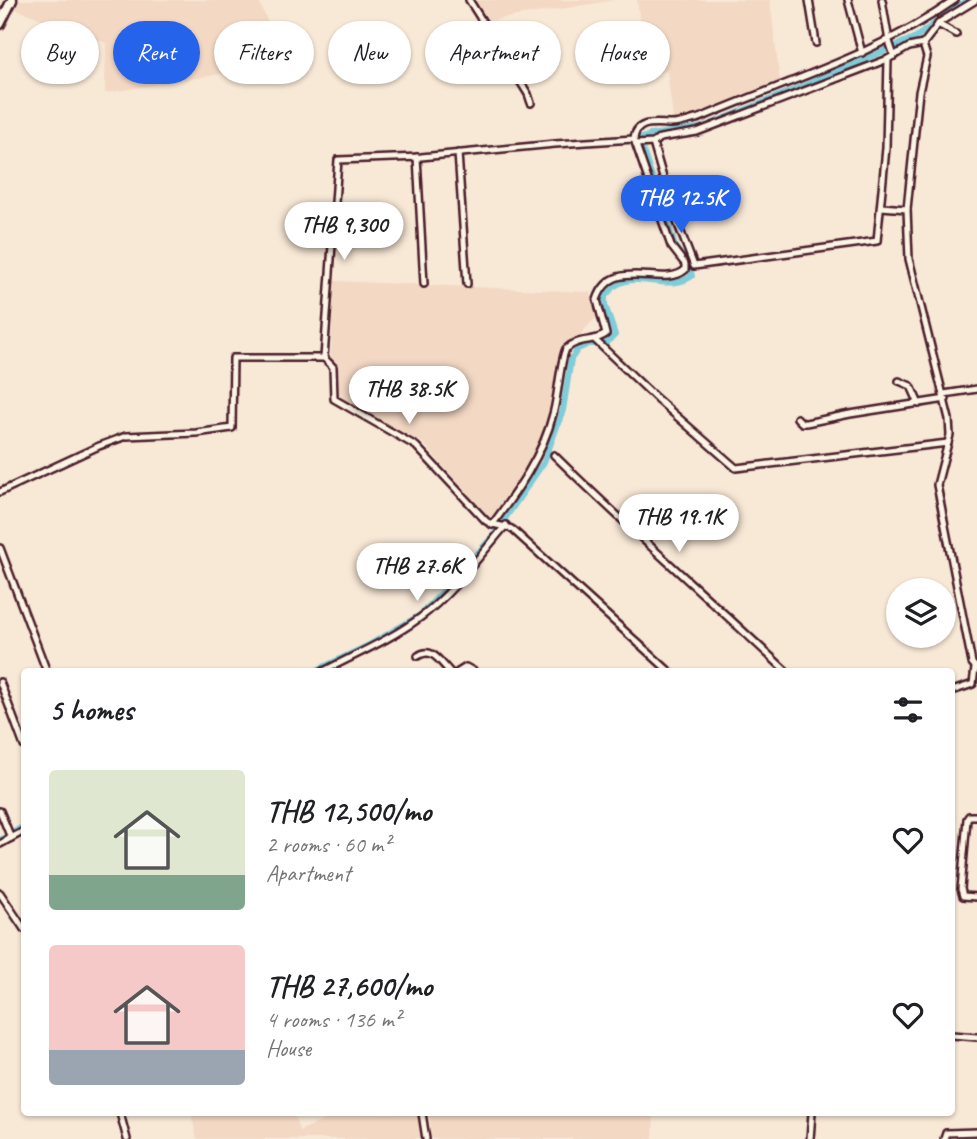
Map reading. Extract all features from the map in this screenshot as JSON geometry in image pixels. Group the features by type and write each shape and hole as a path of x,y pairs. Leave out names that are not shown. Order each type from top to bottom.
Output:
{"main road":[{"path":"0,24 12,0"}],"street":[{"path":"469,0 531,103"},
{"path":"809,0 816,43"},
{"path":"848,0 862,53"},
{"path":"650,143 694,265 873,242 878,237 892,56 882,0"},
{"path":"942,0 943,8"},
{"path":"636,139 651,123 673,124 700,118 889,42 955,0"},
{"path":"666,668 524,539 504,525 493,525 482,517 416,446 334,399 332,367 324,358 338,160 417,157 636,139 650,143 660,138 697,132 909,47 923,44 938,24 976,0"},
{"path":"938,24 956,34"},
{"path":"923,44 927,57 919,92 907,209 910,271 945,397 950,428 937,485 976,669 973,684 955,690"},
{"path":"493,525 527,475 543,442 552,418 566,349 576,342 606,334 597,300 603,288 625,275 681,274 685,270 685,264 671,246 636,139"},
{"path":"458,153 467,284"},
{"path":"417,157 424,284"},
{"path":"881,207 907,209"},
{"path":"594,339 736,468 948,443"},
{"path":"0,492 99,446 127,436 229,429 233,425 233,358 324,358"},
{"path":"900,381 911,386 919,404"},
{"path":"797,418 806,424 850,414 919,404 977,389"},
{"path":"554,455 617,518 698,588 783,668"},
{"path":"330,668 393,636 423,616 438,603 504,525"},
{"path":"0,548 45,668"},
{"path":"418,656 425,652 431,653 446,668"},
{"path":"0,682 21,738"},
{"path":"0,811 10,835"},
{"path":"977,816 967,819 961,889 963,895 977,897"},
{"path":"0,844 10,835 21,832"},
{"path":"0,893 21,924"},
{"path":"955,1035 977,1037"},
{"path":"122,1116 127,1139"},
{"path":"422,1116 426,1139"},
{"path":"810,1139 811,1116"},
{"path":"944,1139 946,1133 951,1131 977,1132"}],"shaded area":[{"path":"17,0 258,0 267,21 214,21 214,75 200,77 200,21 113,21 113,84 159,84 105,93 106,43 99,40 99,21 48,21 13,8"},
{"path":"471,0 615,0 486,21"},
{"path":"637,0 770,0 780,83 674,125 669,84 670,21 640,21"},
{"path":"333,281 590,292 598,315 565,351 559,414 542,459 503,517 493,523 423,443 330,394"},
{"path":"192,1116 295,1116 299,1131 334,1116 421,1116 424,1135 417,1139 197,1139"},
{"path":"429,1116 654,1116 653,1139 432,1139"}],"waterway":[{"path":"321,668 369,645 420,615 493,536 544,462 563,410 571,359 578,349 589,344 605,344 615,335 605,305 605,296 616,285 627,281 674,282 692,276 689,265 675,247 639,139 704,127 791,91 916,37 967,0"},
{"path":"0,840 21,828"}]}
